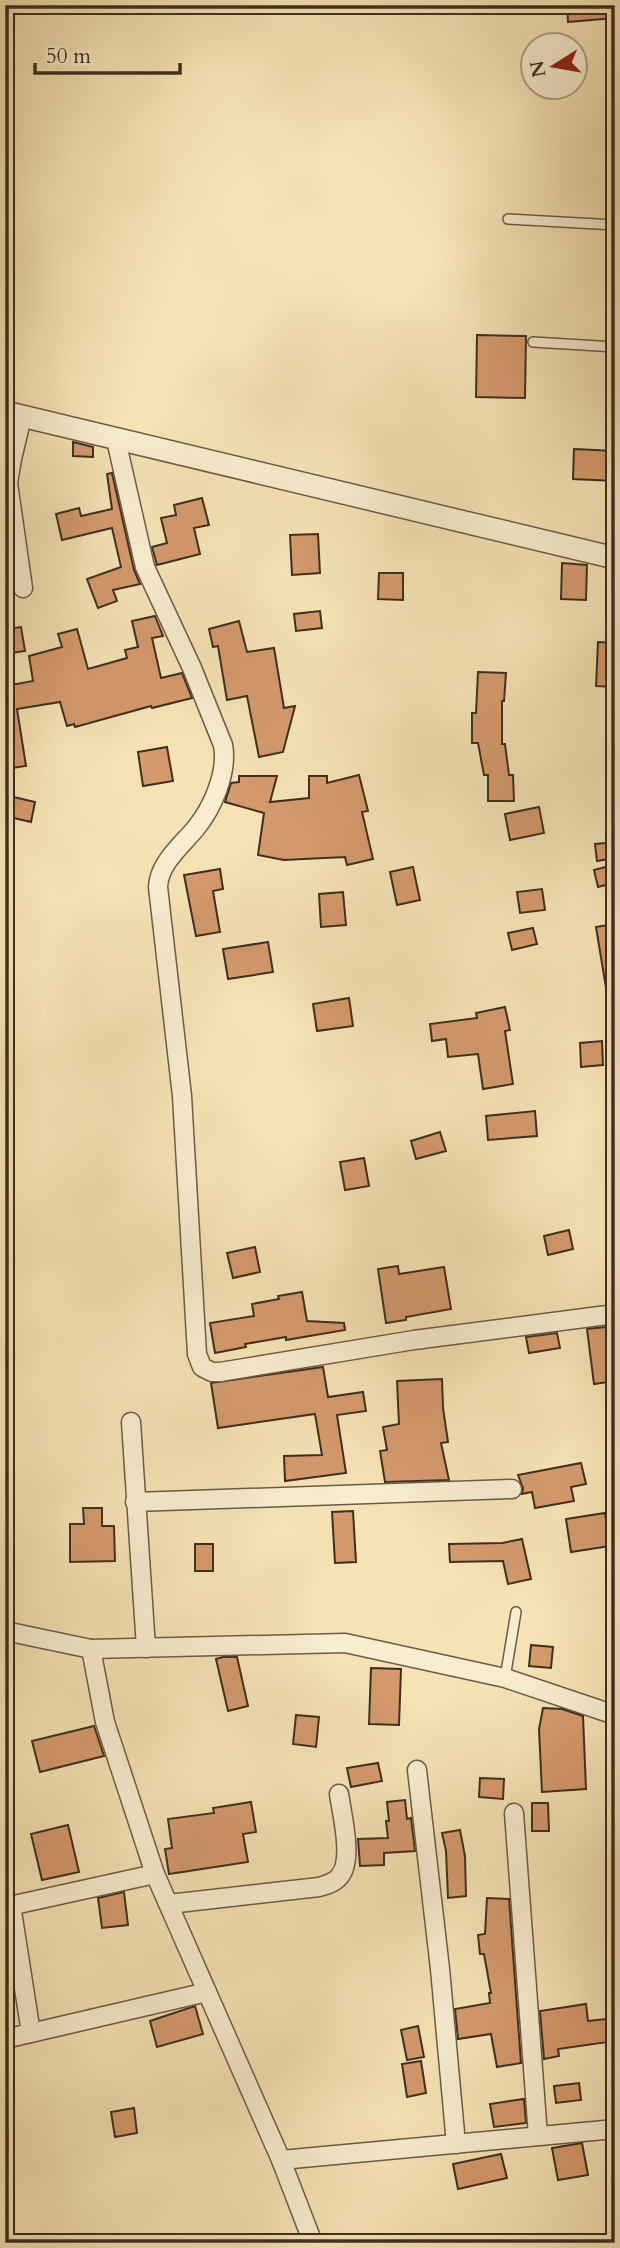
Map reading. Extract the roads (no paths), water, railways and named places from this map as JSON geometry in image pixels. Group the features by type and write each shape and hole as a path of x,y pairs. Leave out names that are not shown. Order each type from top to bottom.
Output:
{"street":[{"path":"23,588 9,484 14,414 615,558"},
{"path":"116,440 145,567 192,668 225,754 217,789 208,809 198,826 168,862 158,882 182,1096 197,1354 202,1367 212,1372 220,1372 414,1340 615,1314"},
{"path":"131,1422 146,1648"},
{"path":"135,1502 512,1489"},
{"path":"5,1630 92,1649 345,1643 505,1678 615,1715"},
{"path":"92,1649 105,1722 155,1874 281,2160 313,2243"},
{"path":"417,1770 440,1969 456,2144"},
{"path":"169,1904 319,1888 338,1879 345,1868 346,1853 339,1794"},
{"path":"514,1813 538,2137"},
{"path":"32,2033 8,1906 155,1874"},
{"path":"5,2039 207,1992"},
{"path":"281,2160 615,2129"}],"lane":[{"path":"508,219 615,225"},
{"path":"533,342 615,347"},
{"path":"505,1678 516,1612"}]}
